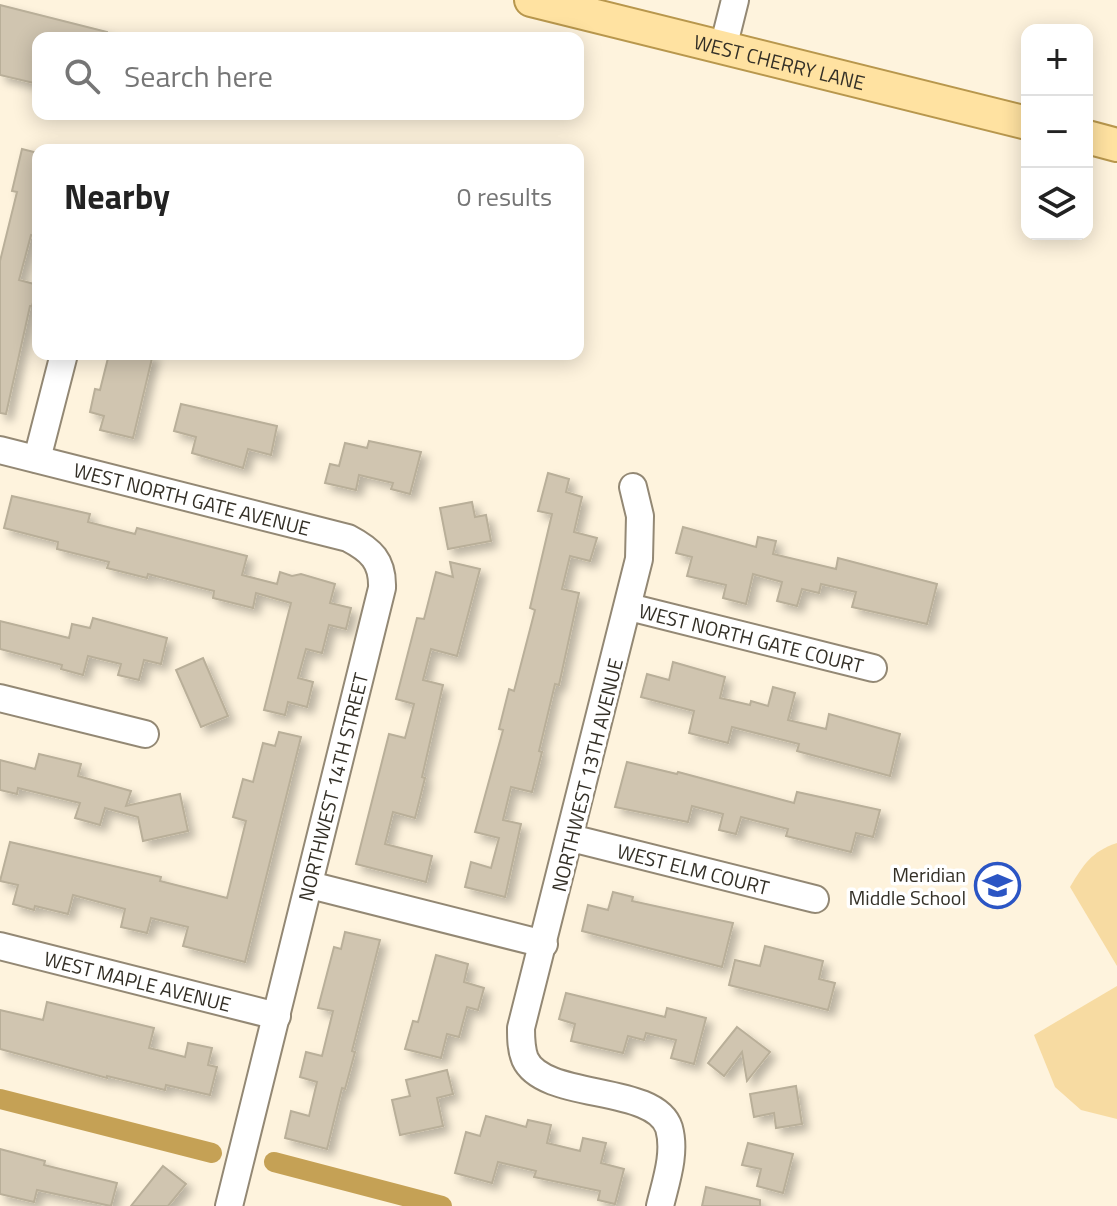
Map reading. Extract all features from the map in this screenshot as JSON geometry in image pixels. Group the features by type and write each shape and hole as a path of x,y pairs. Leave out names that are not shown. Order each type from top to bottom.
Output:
{"main road":[{"name":"WEST CHERRY LANE","path":"531,0 1021,122"},
{"path":"1093,139 1117,145"}],"street":[{"path":"723,48 735,0"},
{"path":"37,459 62,360"},
{"name":"WEST NORTH GATE AVENUE","path":"0,450 348,538 366,547 378,559"},
{"name":"NORTHWEST 13TH AVENUE","path":"633,487 640,516 639,559 521,1028 525,1061 538,1073 553,1081 640,1103 668,1123 672,1141 671,1158 660,1206"},
{"name":"NORTHWEST 14TH STREET","path":"229,1206 382,588 383,573 378,559"},
{"name":"WEST NORTH GATE COURT","path":"629,607 873,668"},
{"path":"0,698 145,734"},
{"name":"WEST ELM COURT","path":"571,838 815,899"},
{"path":"310,885 544,944"},
{"name":"WEST MAPLE AVENUE","path":"0,946 277,1016"}],"shaded area":[{"path":"1117,843 1117,966 1070,887 1089,860"},
{"path":"1117,986 1117,1119 1081,1110 1055,1087 1034,1035"}],"building":[{"path":"0,5 107,32 32,32 32,83 0,75"},
{"path":"22,149 32,152 32,235 19,280 32,283 32,306 6,414 0,413 0,261 17,192 12,191"},
{"path":"108,360 152,360 133,438 100,430 104,416 90,412 95,389 100,390"},
{"path":"181,404 277,426 271,455 248,449 243,468 192,453 196,437 174,431"},
{"path":"369,441 421,452 410,494 391,489 393,483 359,475 356,490 325,483 330,464 339,466 345,443 367,448"},
{"path":"548,473 569,479 566,492 582,497 574,532 597,538 590,561 570,556 562,589 579,593 559,685 555,684 539,751 542,752 532,792 511,787 503,820 521,824 505,897 465,887 471,862 491,868 499,838 475,832 503,730 499,729 509,689 514,691 535,610 530,608 552,514 538,511"},
{"path":"12,496 90,514 88,522 135,534 137,528 247,556 242,575 277,584 280,572 292,576 301,574 335,584 330,603 351,608 346,629 329,625 322,653 306,649 298,678 313,682 307,707 288,702 285,715 264,710 291,603 256,593 253,608 213,598 214,591 148,574 147,578 107,568 109,562 57,549 58,542 4,528"},
{"path":"472,502 475,517 486,515 491,541 448,549 440,508"},
{"path":"683,527 756,547 758,537 776,541 773,554 836,569 838,558 937,584 927,624 852,607 856,592 821,584 819,593 802,589 797,606 777,601 782,582 753,574 746,604 723,598 726,585 687,576 692,557 676,553"},
{"path":"450,562 480,569 457,656 431,649 423,680 443,685 422,777 425,778 415,818 393,812 385,844 432,856 426,882 356,864 389,734 405,738 414,704 396,699 417,618 424,619 436,572 453,577"},
{"path":"93,618 167,638 161,664 144,660 139,680 118,675 121,664 88,656 83,675 61,669 62,665 0,649 0,621 69,638 72,624 90,628"},
{"path":"203,658 228,716 201,727 176,670"},
{"path":"673,662 725,677 720,698 768,706 773,687 795,693 788,720 826,729 829,714 900,734 890,776 797,751 799,744 732,727 728,743 689,733 694,711 641,697 647,674 669,680"},
{"path":"279,732 301,737 245,962 183,946 188,927 151,918 147,933 121,927 125,909 73,895 68,914 13,904 18,885 0,881 10,842 161,877 160,881 227,898 246,821 233,817 243,779 253,782 263,743 275,746"},
{"path":"39,754 81,764 78,776 131,791 126,806 180,794 188,831 143,841 138,817 105,808 100,825 75,818 80,803 18,788 17,794 0,790 0,760 35,769"},
{"path":"627,762 678,772 794,803 797,792 880,810 873,837 856,833 851,852 786,836 788,829 741,817 736,834 719,830 723,814 692,806 688,822 615,807"},
{"path":"613,892 633,897 632,901 733,923 722,967 582,931 588,905 608,910"},
{"path":"345,932 380,940 352,1051 355,1052 345,1089 342,1088 327,1149 285,1138 291,1111 309,1116 317,1082 300,1077 306,1052 322,1056 333,1011 318,1008 334,947 341,949"},
{"path":"765,946 823,961 819,979 835,983 828,1010 729,985 735,960 760,966"},
{"path":"436,955 468,964 464,982 484,988 478,1010 467,1007 459,1037 447,1034 441,1058 405,1049 413,1021 418,1022"},
{"path":"566,993 665,1017 667,1008 706,1018 694,1064 671,1058 676,1040 646,1033 644,1040 628,1036 623,1053 571,1041 575,1024 559,1019"},
{"path":"47,1002 154,1028 149,1048 185,1057 188,1043 212,1048 208,1065 217,1067 210,1095 166,1085 165,1090 107,1078 0,1049 0,1010 43,1020"},
{"path":"737,1027 770,1052 747,1081 742,1052 724,1076 708,1063"},
{"path":"447,1070 453,1094 437,1098 443,1126 400,1135 392,1100 410,1096 406,1080"},
{"path":"796,1086 802,1124 776,1128 774,1113 754,1117 750,1094"},
{"path":"486,1116 526,1127 528,1120 551,1125 547,1143 580,1151 583,1138 606,1143 601,1163 624,1169 615,1204 598,1200 600,1191 534,1177 536,1171 498,1162 492,1183 455,1173 466,1132 480,1136"},
{"path":"748,1143 793,1154 783,1193 757,1186 761,1169 742,1165"},
{"path":"0,1149 45,1161 44,1165 117,1183 111,1206 37,1190 34,1202 0,1194"},
{"path":"163,1166 186,1184 168,1206 131,1206"},
{"path":"706,1187 760,1200 760,1206 702,1206"}],"waterway":[{"path":"0,1099 212,1153"},
{"path":"274,1162 442,1206"}],"place":[{"name":"Meridian Middle School","path":"997,885"}]}
